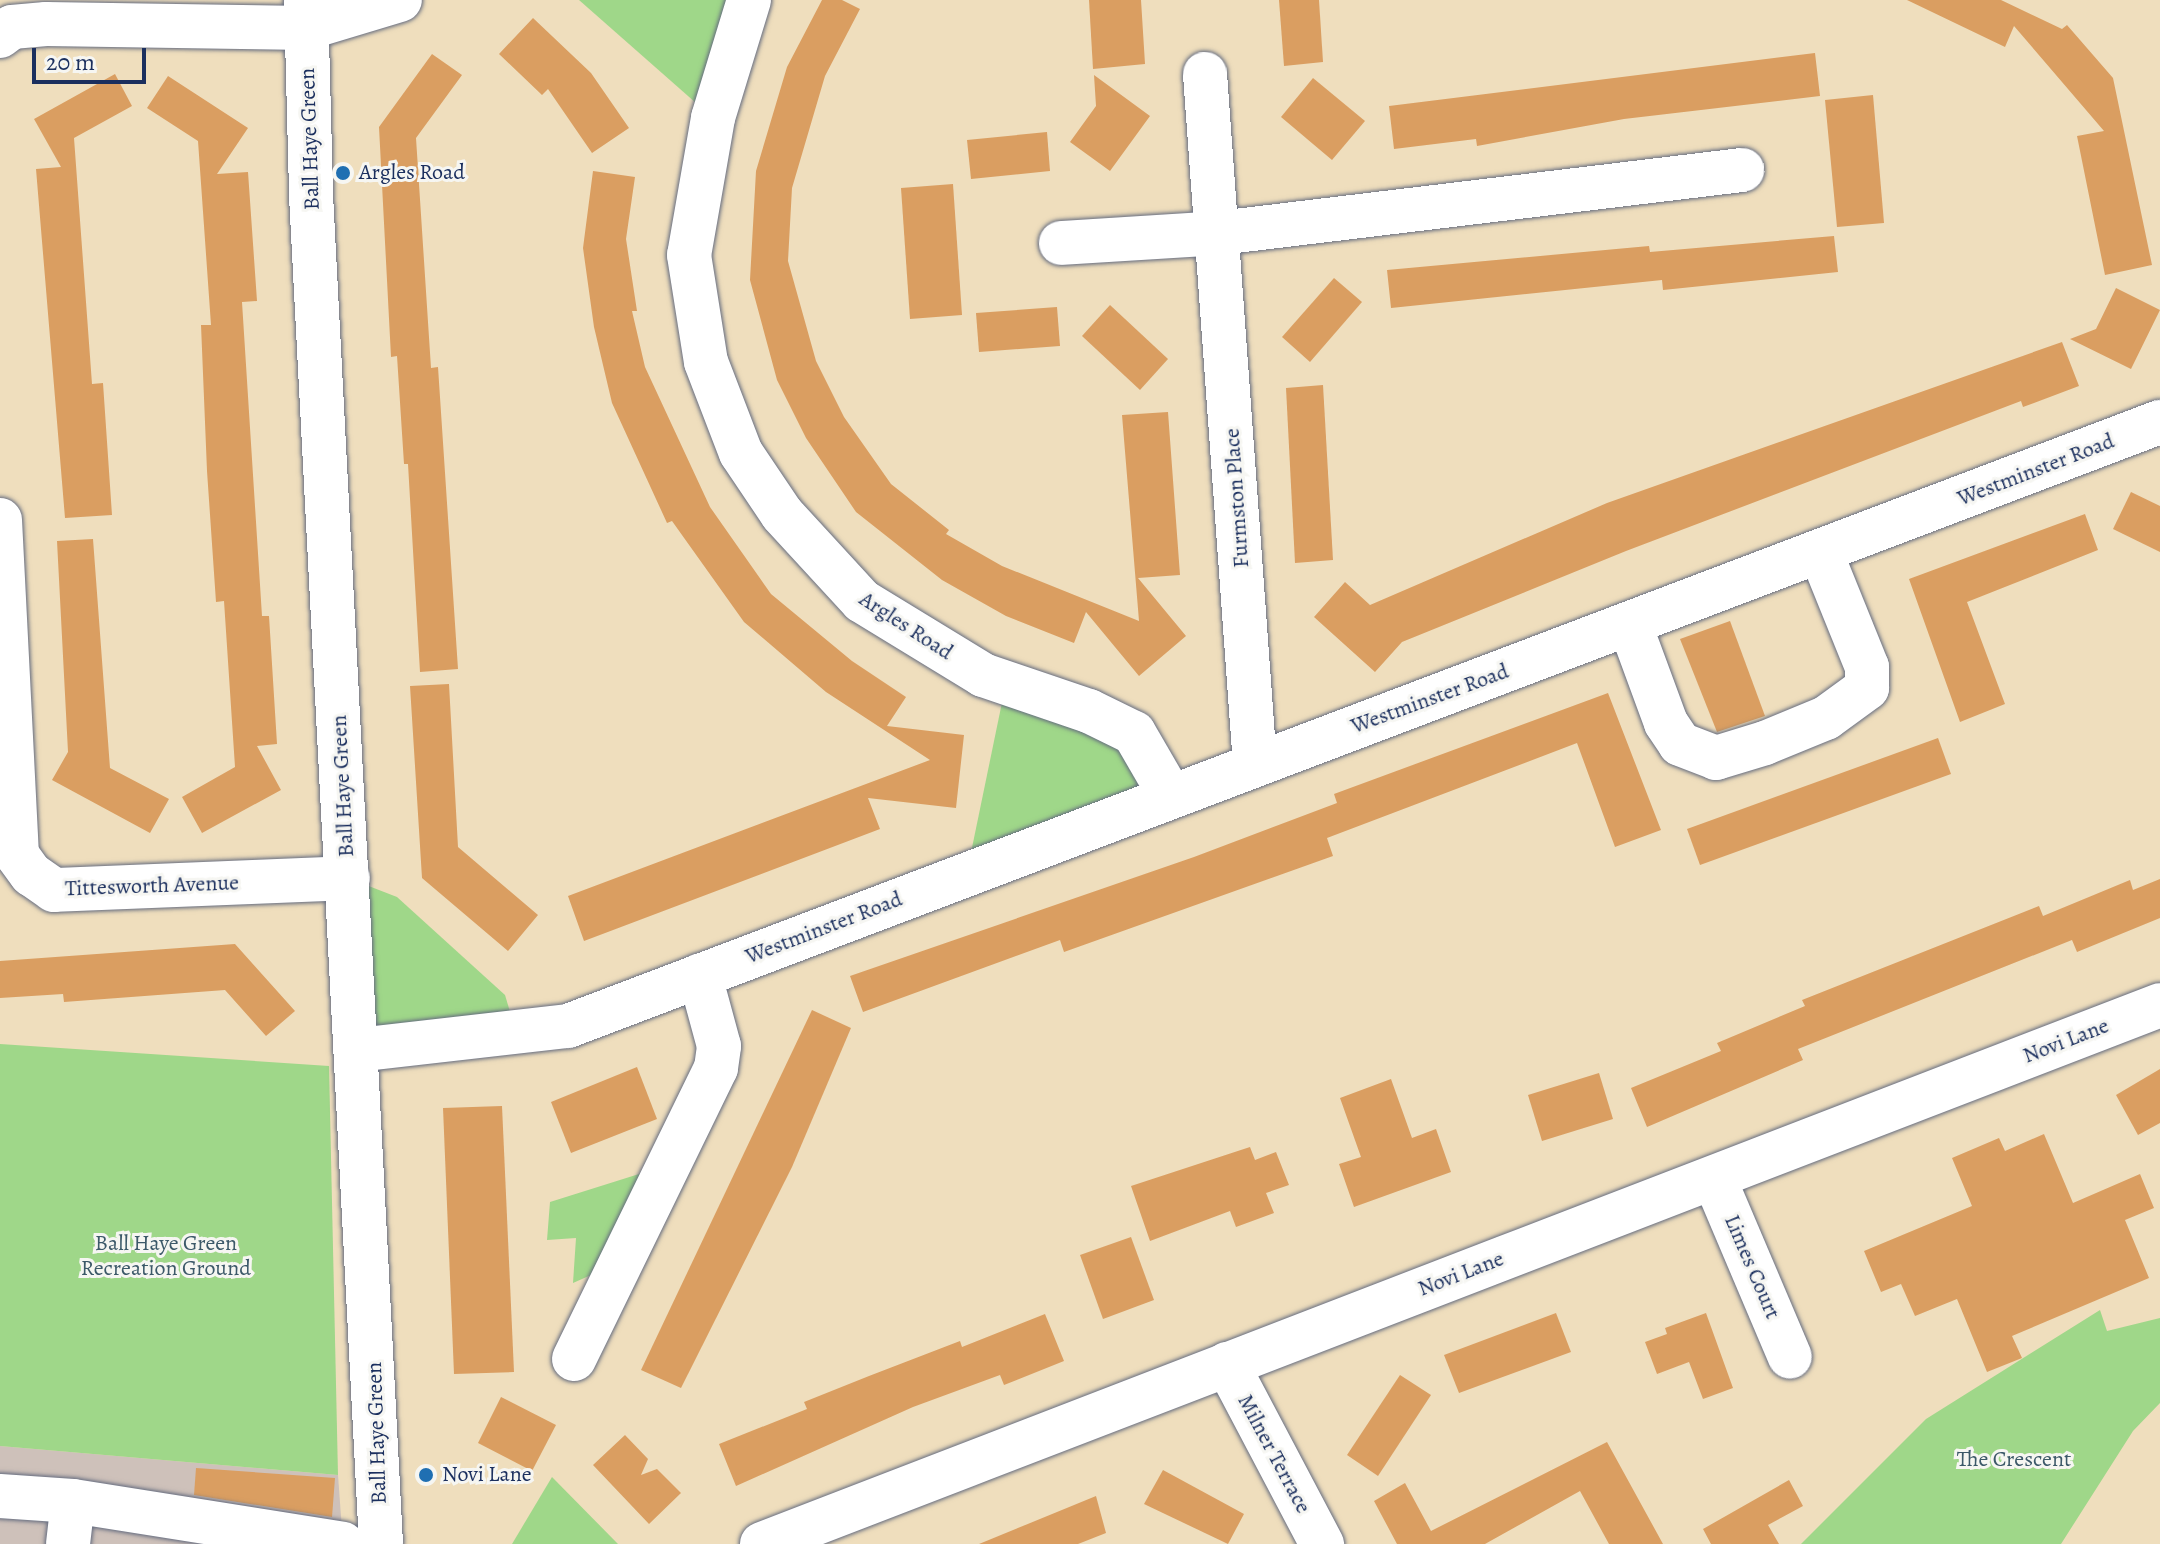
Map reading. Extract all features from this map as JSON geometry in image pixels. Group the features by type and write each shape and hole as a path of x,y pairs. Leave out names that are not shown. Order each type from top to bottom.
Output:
{"street":[{"path":"0,36 12,27 307,14 400,0"},
{"name":"Argles Road","path":"749,0 713,118 689,255 706,362 741,453 782,514 862,601 983,675 1089,711 1134,733 1170,795"},
{"name":"Ball Haye Green","path":"307,14 311,195 381,1544"},
{"name":"Furmston Place","path":"1205,74 1219,233 1255,764"},
{"path":"1061,243 1219,233 1742,170"},
{"name":"Westminster Road","path":"357,1050 568,1026 1170,795 1630,625 2160,422"},
{"name":"Tittesworth Avenue","path":"1,536 17,855 31,874 54,890 348,878"},
{"path":"1630,625 1666,723 1680,744 1716,758 1765,743 1826,718 1867,688 1867,667 1821,553"},
{"path":"574,1359 716,1068 719,1046 700,976"},
{"name":"Novi Lane","path":"762,1544 830,1532 1227,1364 2160,1005"},
{"name":"Limes Court","path":"1714,1178 1790,1357"},
{"name":"Milner Terrace","path":"1227,1364 1322,1544"},
{"path":"0,1496 73,1501 343,1544"},
{"path":"68,1544 73,1501"}],"shaded area":[{"path":"0,1446 338,1475 343,1544 0,1544"}],"green space":[{"path":"579,0 728,0 713,118"},
{"path":"1006,683 1089,711 1170,795 967,872"},
{"path":"348,878 397,897 505,995 516,1032 357,1050"},
{"name":"Ball Haye Green Recreation Ground","path":"0,1044 329,1066 338,1475 0,1446"},
{"path":"674,1163 591,1275 573,1283 576,1238 547,1240 550,1202"},
{"name":"The Crescent","path":"2100,1310 2107,1331 2160,1318 2160,1403 2133,1431 2061,1544 1801,1544 1926,1419"},
{"path":"552,1477 618,1544 512,1544"}],"building":[{"path":"822,0 842,0 860,9 825,76 792,188 788,261 816,361 844,417 891,484 949,530 946,534 1002,566 1139,621 1122,415 1168,412 1180,575 1138,578 1186,636 1139,676 1086,612 1074,643 1006,616 942,580 856,512 806,438 777,380 750,280 756,171 787,67"},
{"path":"1089,0 1141,0 1145,64 1093,69"},
{"path":"1279,0 1319,0 1323,62 1284,66"},
{"path":"1907,0 2001,0 2062,29 2067,25 2113,78 2152,265 2105,275 2077,136 2104,131 2014,26 2005,47"},
{"path":"533,18 591,73 629,128 592,153 548,89 542,95 499,54"},
{"path":"1815,53 1820,96 1624,119 1477,146 1476,139 1394,149 1389,106"},
{"path":"432,54 462,75 416,138 431,368 438,367 458,669 420,672 408,464 404,464 397,356 391,357 379,127"},
{"path":"115,74 132,106 74,138 92,384 103,383 112,515 65,518 36,169 61,167 34,119"},
{"path":"1094,75 1150,116 1110,171 1070,142 1096,106"},
{"path":"168,76 248,128 217,174 248,172 257,301 242,302 262,616 269,616 277,744 257,746 281,790 202,833 182,797 235,767 224,601 216,602 207,471 201,325 211,325 198,141 147,108"},
{"path":"1313,78 1365,121 1332,160 1281,117"},
{"path":"1873,95 1884,223 1837,227 1825,100"},
{"path":"1047,132 1050,171 971,179 967,140"},
{"path":"593,171 635,177 626,239 637,311 632,311 645,367 710,507 771,594 852,661 906,697 887,726 964,735 956,808 868,798 880,829 584,941 568,896 930,760 826,692 744,622 672,521 667,523 612,403 594,327 583,248"},
{"path":"953,184 962,315 910,319 901,188"},
{"path":"1834,236 1838,272 1663,290 1662,280 1391,308 1387,270 1649,246 1650,252"},
{"path":"1334,278 1362,302 1310,362 1282,337"},
{"path":"2116,288 2160,310 2131,369 2070,339 2096,329"},
{"path":"1110,305 1168,359 1140,390 1082,336"},
{"path":"1057,307 1060,346 979,352 976,313"},
{"path":"2062,342 2079,386 2023,407 2021,401 1626,551 1402,642 1375,672 1314,617 1345,582 1370,605 1607,503"},
{"path":"1323,385 1333,560 1295,563 1286,388"},
{"path":"2131,492 2160,506 2160,552 2113,529"},
{"path":"2085,514 2098,550 1967,602 2005,704 1960,722 1909,579"},
{"path":"93,539 110,768 169,799 150,833 52,780 68,752 57,541"},
{"path":"1730,621 1765,716 1717,732 1680,639"},
{"path":"449,684 458,847 538,915 508,951 422,878 410,686"},
{"path":"1608,693 1661,830 1615,847 1577,743 1327,838 1333,856 1064,952 1060,940 863,1012 850,976 1194,857 1337,803 1334,794"},
{"path":"1938,738 1951,774 1700,865 1687,829"},
{"path":"2160,879 2160,918 2077,952 2072,940 1798,1049 1803,1060 1647,1127 1631,1088 1721,1051 1717,1043 1805,1006 1802,1000 2039,906 2043,916 2130,880 2133,890"},
{"path":"235,944 295,1011 266,1036 225,990 64,1002 63,994 0,998 0,961"},
{"path":"812,1010 851,1028 792,1167 681,1388 641,1370"},
{"path":"637,1067 657,1119 571,1153 551,1102"},
{"path":"2160,1069 2160,1123 2138,1135 2116,1095"},
{"path":"1599,1073 1613,1119 1542,1141 1528,1095"},
{"path":"1391,1079 1412,1138 1436,1129 1451,1172 1354,1207 1339,1164 1361,1157 1340,1098"},
{"path":"502,1106 514,1372 454,1374 443,1108"},
{"path":"2044,1134 2073,1203 2140,1174 2154,1208 2125,1220 2149,1278 2012,1336 2022,1358 1987,1372 1957,1299 1915,1316 1901,1284 1881,1292 1864,1251 1972,1206 1952,1158 1999,1138 2005,1151"},
{"path":"1250,1147 1255,1160 1276,1152 1289,1185 1266,1193 1274,1213 1236,1227 1230,1211 1150,1241 1131,1186"},
{"path":"1131,1237 1154,1300 1103,1319 1080,1255"},
{"path":"1556,1313 1571,1352 1459,1393 1444,1355"},
{"path":"1706,1313 1733,1388 1703,1399 1689,1362 1657,1374 1645,1342 1667,1334 1665,1328"},
{"path":"1045,1314 1064,1361 1004,1385 1000,1375 913,1407 736,1486 719,1444 807,1409 804,1402 869,1376 960,1341 962,1347"},
{"path":"1400,1375 1431,1395 1378,1476 1347,1455"},
{"path":"501,1397 556,1425 532,1471 478,1443"},
{"path":"625,1435 648,1459 641,1475 657,1469 681,1493 649,1524 593,1465"},
{"path":"1607,1442 1663,1544 1609,1544 1580,1491 1485,1544 1397,1544 1374,1501 1405,1483 1431,1531"},
{"path":"196,1468 335,1478 332,1517 194,1495"},
{"path":"1163,1470 1244,1514 1228,1544 1144,1504"},
{"path":"1789,1480 1803,1506 1768,1525 1779,1544 1711,1544 1703,1529"},
{"path":"1096,1496 1106,1533 1078,1544 979,1544"}],"place":[{"name":"Argles Road","path":"343,173"},
{"name":"Novi Lane","path":"426,1475"}]}
